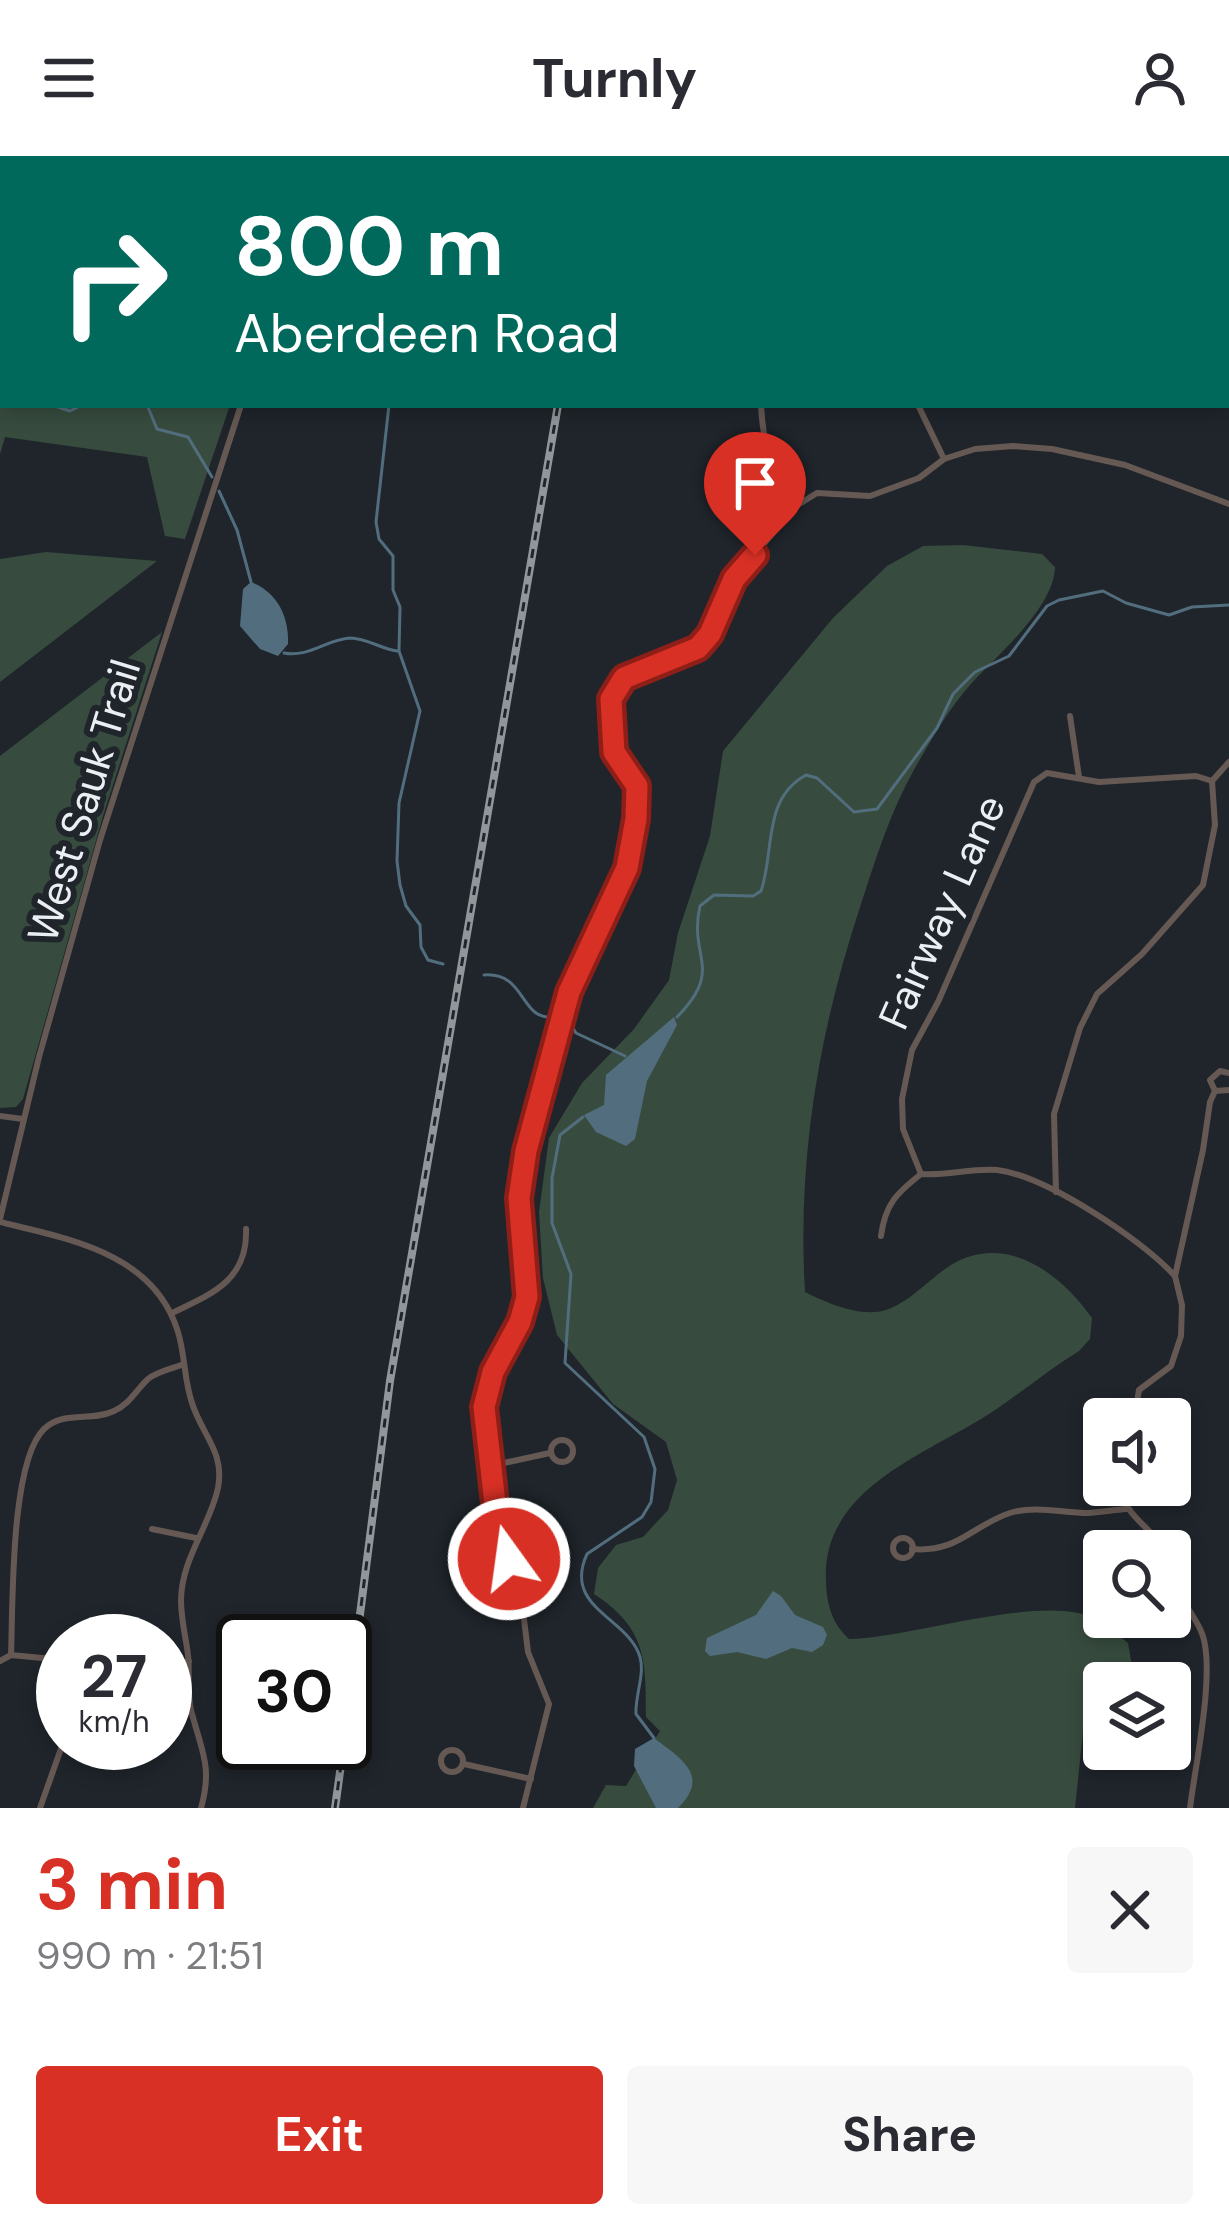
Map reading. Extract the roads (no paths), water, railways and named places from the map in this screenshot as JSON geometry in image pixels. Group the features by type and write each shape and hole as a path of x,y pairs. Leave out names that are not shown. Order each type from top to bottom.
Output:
{"street":[{"name":"West Sauk Trail","path":"0,1221 23,1119 100,840 240,408"},
{"path":"760,408 763,442 779,484 796,506"},
{"path":"919,408 944,459"},
{"path":"523,1808 549,1704 528,1652 521,1594 496,1512 484,1407 493,1372 520,1322 527,1297 519,1198 526,1151 569,992 627,868 636,819 637,786 614,752 611,699 624,678 698,648 710,634 734,579 796,506 817,493 870,496 920,478 944,459 975,449 1013,446 1052,448 1126,465 1229,504"},
{"path":"1070,716 1079,779"},
{"path":"1056,1192 1054,1114 1080,1028 1097,994 1142,954 1202,885 1215,825 1212,781 1229,762"},
{"name":"Fairway Lane","path":"921,1174 903,1129 902,1099 912,1050 938,1002 996,865 1010,844 1025,797 1047,773 1099,782 1196,776 1212,781"},
{"path":"1215,1091 1212,1076 1229,1073"},
{"path":"1215,1091 1229,1090"},
{"path":"1138,1398 1139,1390 1171,1366 1181,1336 1182,1305 1175,1276 1215,1091"},
{"path":"0,1116 23,1119"},
{"path":"881,1236 884,1215 894,1196 921,1174 1001,1171 1056,1192 1134,1238 1175,1276"},
{"path":"0,1221 112,1254 146,1280 171,1313 193,1409 220,1464 218,1492 196,1538 181,1601 183,1614"},
{"path":"171,1313 218,1291 237,1274 247,1247 246,1229"},
{"path":"11,1655 13,1551 32,1446 45,1428 62,1418 116,1411 149,1378 181,1365"},
{"path":"490,1466 550,1454"},
{"path":"1125,1506 1150,1530"},
{"path":"912,1549 936,1551 951,1546 1007,1514 1025,1510 1090,1513 1126,1509"},
{"path":"152,1529 196,1538"},
{"path":"1190,1808 1208,1660 1202,1632 1191,1615"},
{"path":"0,1661 11,1655 36,1657"},
{"path":"192,1712 208,1762 201,1808"},
{"path":"463,1763 531,1779"},
{"path":"40,1808 53,1770"}],"water":[{"path":"251,582 268,592 284,615 288,644 278,656 260,649 240,626 243,589"},
{"path":"674,1017 677,1025 647,1081 635,1139 626,1146 596,1132 584,1115 604,1105 606,1075"},
{"path":"773,1591 795,1615 823,1627 827,1635 823,1645 812,1652 792,1648 766,1659 737,1652 710,1656 705,1651 707,1638 756,1615"},
{"path":"654,1738 689,1769 692,1787 678,1808 656,1808 634,1766 635,1749"}],"waterway":[{"path":"61,408 76,408"},
{"path":"148,408 157,429 188,437 212,477"},
{"path":"389,408 376,522 379,539 393,556 393,590 400,607 399,651 420,711 399,803 397,861 406,906 420,925 421,947 428,960 443,964"},
{"path":"219,491 237,530 251,582"},
{"path":"677,1017 702,974 700,906 714,895 753,896 761,891 776,812 792,785 806,775 817,778 854,812 877,809 937,728 953,694 975,672 1009,656 1047,606 1059,600 1103,591 1169,615 1192,607 1229,605"},
{"path":"284,653 302,653 350,638 397,651"},
{"path":"484,975 508,981 534,1012 554,1017"},
{"path":"568,1020 576,1033 625,1056"},
{"path":"583,1117 560,1135 552,1178 552,1223 571,1274 565,1363 644,1437 655,1469 651,1502 642,1517 587,1554 583,1587 634,1644 641,1671 636,1714 654,1738"}],"railway":[{"path":"360,1614 390,1381 557,408"},
{"path":"335,1808 340,1770"}]}
